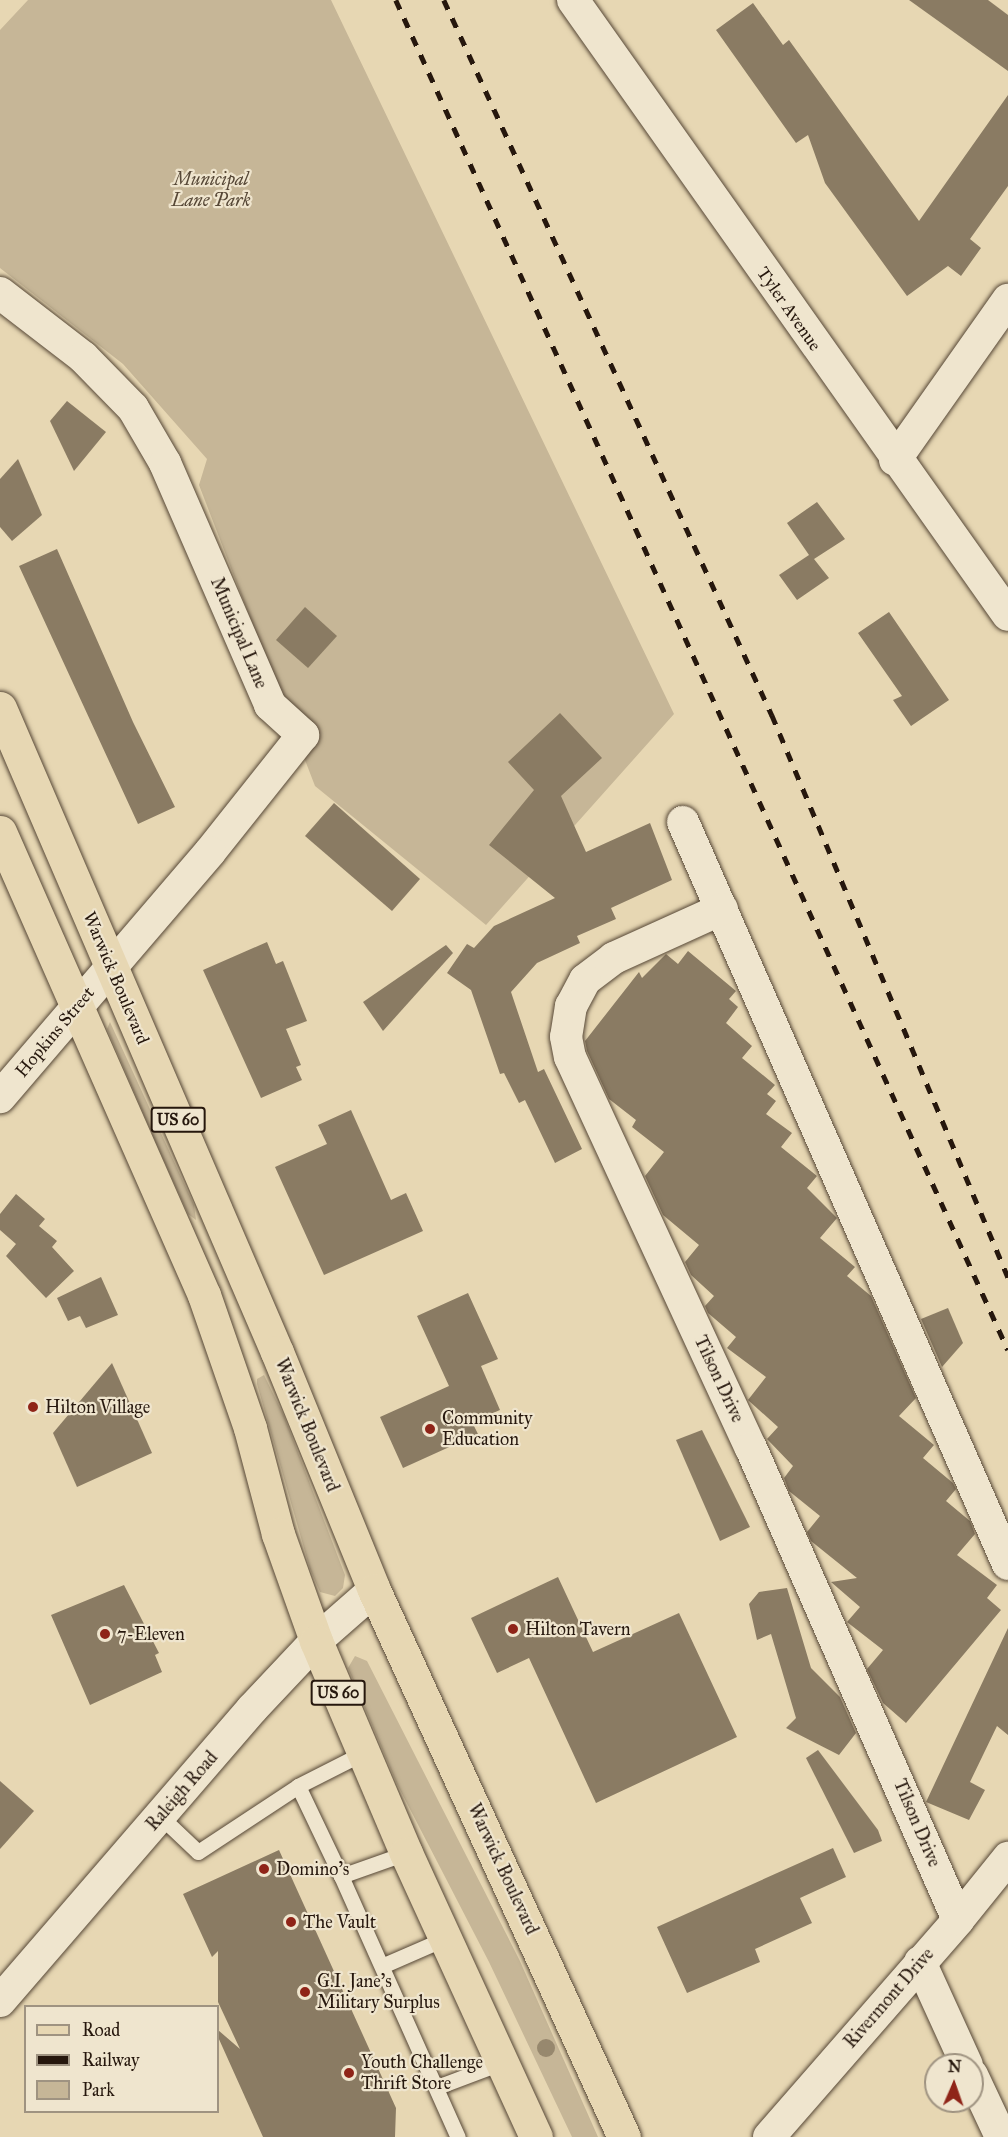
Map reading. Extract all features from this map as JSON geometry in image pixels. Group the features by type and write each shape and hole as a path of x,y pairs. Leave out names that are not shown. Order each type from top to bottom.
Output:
{"main road":[{"name":"Warwick Boulevard","path":"0,708 273,1342 374,1590 624,2137"},
{"name":"US 60","path":"0,832 79,1006 204,1295 250,1428 278,1534 316,1641 406,1853 536,2137"}],"street":[{"name":"Tyler Avenue","path":"573,0 895,460 1008,615"},
{"name":"Municipal Lane","path":"0,293 83,357 133,408 165,463 270,705 303,735 210,852 110,967"},
{"path":"895,460 1008,300"},
{"path":"683,822 1008,1564"},
{"name":"Tilson Drive","path":"722,909 614,958 585,980 571,1006 566,1036 570,1057 751,1448 958,1920"},
{"name":"Hopkins Street","path":"0,1097 110,967"},
{"name":"Raleigh Road","path":"0,2001 316,1641 374,1590"},
{"name":"Rivermont Drive","path":"769,2137 958,1920 1008,1858"},
{"path":"920,1962 962,2053"},
{"path":"984,2101 1001,2137"}],"lane":[{"path":"160,1816 198,1852 298,1786 363,1753"},
{"path":"298,1786 384,1965 458,2137"},
{"path":"341,1876 406,1853"},
{"path":"384,1965 446,1938"},
{"path":"437,2087 501,2063"}],"green space":[{"name":"Municipal Lane Park","path":"28,0 331,0 674,714 486,925 315,786 199,485 207,459 123,364 0,268 0,30"},
{"path":"110,1022 194,1205 196,1220 188,1214 156,1143 107,1029"},
{"path":"264,1375 284,1416 345,1575 343,1588 335,1596 320,1592 310,1569 257,1384 257,1379"},
{"path":"355,1656 367,1661 519,1959 598,2137 572,2137 489,1962 397,1784 348,1668"}],"building":[{"path":"909,0 988,0 1008,15 1008,71"},
{"path":"753,3 783,45 789,40 919,221 1008,95 1008,186 970,239 981,248 961,276 948,266 907,296 825,183 808,135 796,143 716,30"},
{"path":"67,401 106,432 74,471 50,421"},
{"path":"18,459 42,515 12,541 0,527 0,479"},
{"path":"817,502 845,539 814,559 829,578 797,600 779,575 809,555 787,523"},
{"path":"57,549 133,722 175,807 138,824 19,566"},
{"path":"305,607 337,636 308,668 276,640"},
{"path":"889,612 949,700 911,726 893,700 902,696 858,633"},
{"path":"560,713 602,758 561,796 586,852 650,823 672,880 611,908 616,919 577,936 580,943 537,963 511,992 538,1072 544,1069 582,1149 555,1163 525,1100 519,1103 504,1073 500,1074 471,990 447,973 467,944 474,948 494,926 555,898 489,845 534,790 508,762"},
{"path":"334,803 420,879 392,911 305,836"},
{"path":"267,942 276,964 283,961 307,1021 286,1029 301,1065 296,1067 302,1080 261,1098 203,970"},
{"path":"446,945 453,953 383,1031 363,1002"},
{"path":"688,951 736,991 729,999 738,1007 726,1023 752,1046 742,1058 775,1085 767,1094 776,1101 766,1114 792,1133 781,1147 817,1176 807,1188 837,1218 820,1238 855,1267 847,1276 871,1296 916,1398 899,1416 934,1445 923,1458 953,1483 956,1489 946,1501 970,1521 975,1534 957,1555 997,1585 987,1598 1001,1610 906,1723 883,1703 867,1669 883,1650 847,1622 860,1607 831,1582 857,1578 811,1541 807,1532 820,1516 789,1491 784,1478 793,1466 767,1439 778,1427 748,1400 766,1377 727,1348 736,1337 708,1313 705,1306 714,1296 691,1275 685,1262 699,1245 663,1215 645,1176 664,1152 632,1127 636,1120 609,1099 587,1051 585,1041 639,972 642,978 666,954 678,964"},
{"path":"351,1110 391,1200 406,1193 423,1231 324,1275 275,1167 327,1144 318,1125"},
{"path":"16,1194 45,1219 39,1226 57,1241 52,1247 74,1271 46,1298 6,1256 16,1244 0,1230 0,1214"},
{"path":"101,1277 118,1315 86,1328 80,1316 68,1321 57,1298"},
{"path":"468,1293 498,1359 481,1366 500,1410 472,1422 478,1434 403,1468 380,1417 449,1386 417,1316"},
{"path":"948,1308 963,1343 942,1367 921,1319"},
{"path":"112,1363 152,1453 77,1487 53,1433"},
{"path":"702,1430 750,1527 720,1541 676,1440"},
{"path":"558,1577 593,1652 679,1613 737,1737 596,1803 529,1658 497,1673 471,1618"},
{"name":"7-Eleven","path":"124,1585 159,1653 155,1655 162,1672 90,1705 51,1615"},
{"path":"787,1588 811,1668 840,1697 856,1733 839,1755 786,1728 796,1718 771,1634 757,1640 749,1604 759,1592"},
{"path":"1008,1628 1008,1735 997,1726 970,1782 985,1790 969,1820 926,1802"},
{"path":"818,1750 878,1830 882,1841 854,1853 806,1758"},
{"path":"0,1781 34,1811 0,1849"},
{"path":"833,1848 846,1877 800,1898 812,1923 755,1949 760,1962 687,1993 657,1927"},
{"path":"279,1850 396,2108 395,2137 263,2137 219,2039 219,2031 240,2049 218,2002 218,1951 212,1957 183,1894"}],"railway":[{"path":"396,0 1008,1350"},
{"path":"444,0 772,715 1008,1277"}],"place":[{"name":"Hilton Village","path":"33,1407"},
{"name":"Community Education","path":"430,1429"},
{"name":"Hilton Tavern","path":"513,1629"},
{"name":"7-Eleven","path":"105,1634"},
{"name":"Domino's","path":"264,1869"},
{"name":"The Vault","path":"291,1922"},
{"name":"G.I. Jane's Military Surplus","path":"305,1992"},
{"name":"Youth Challenge Thrift Store","path":"349,2073"}]}
